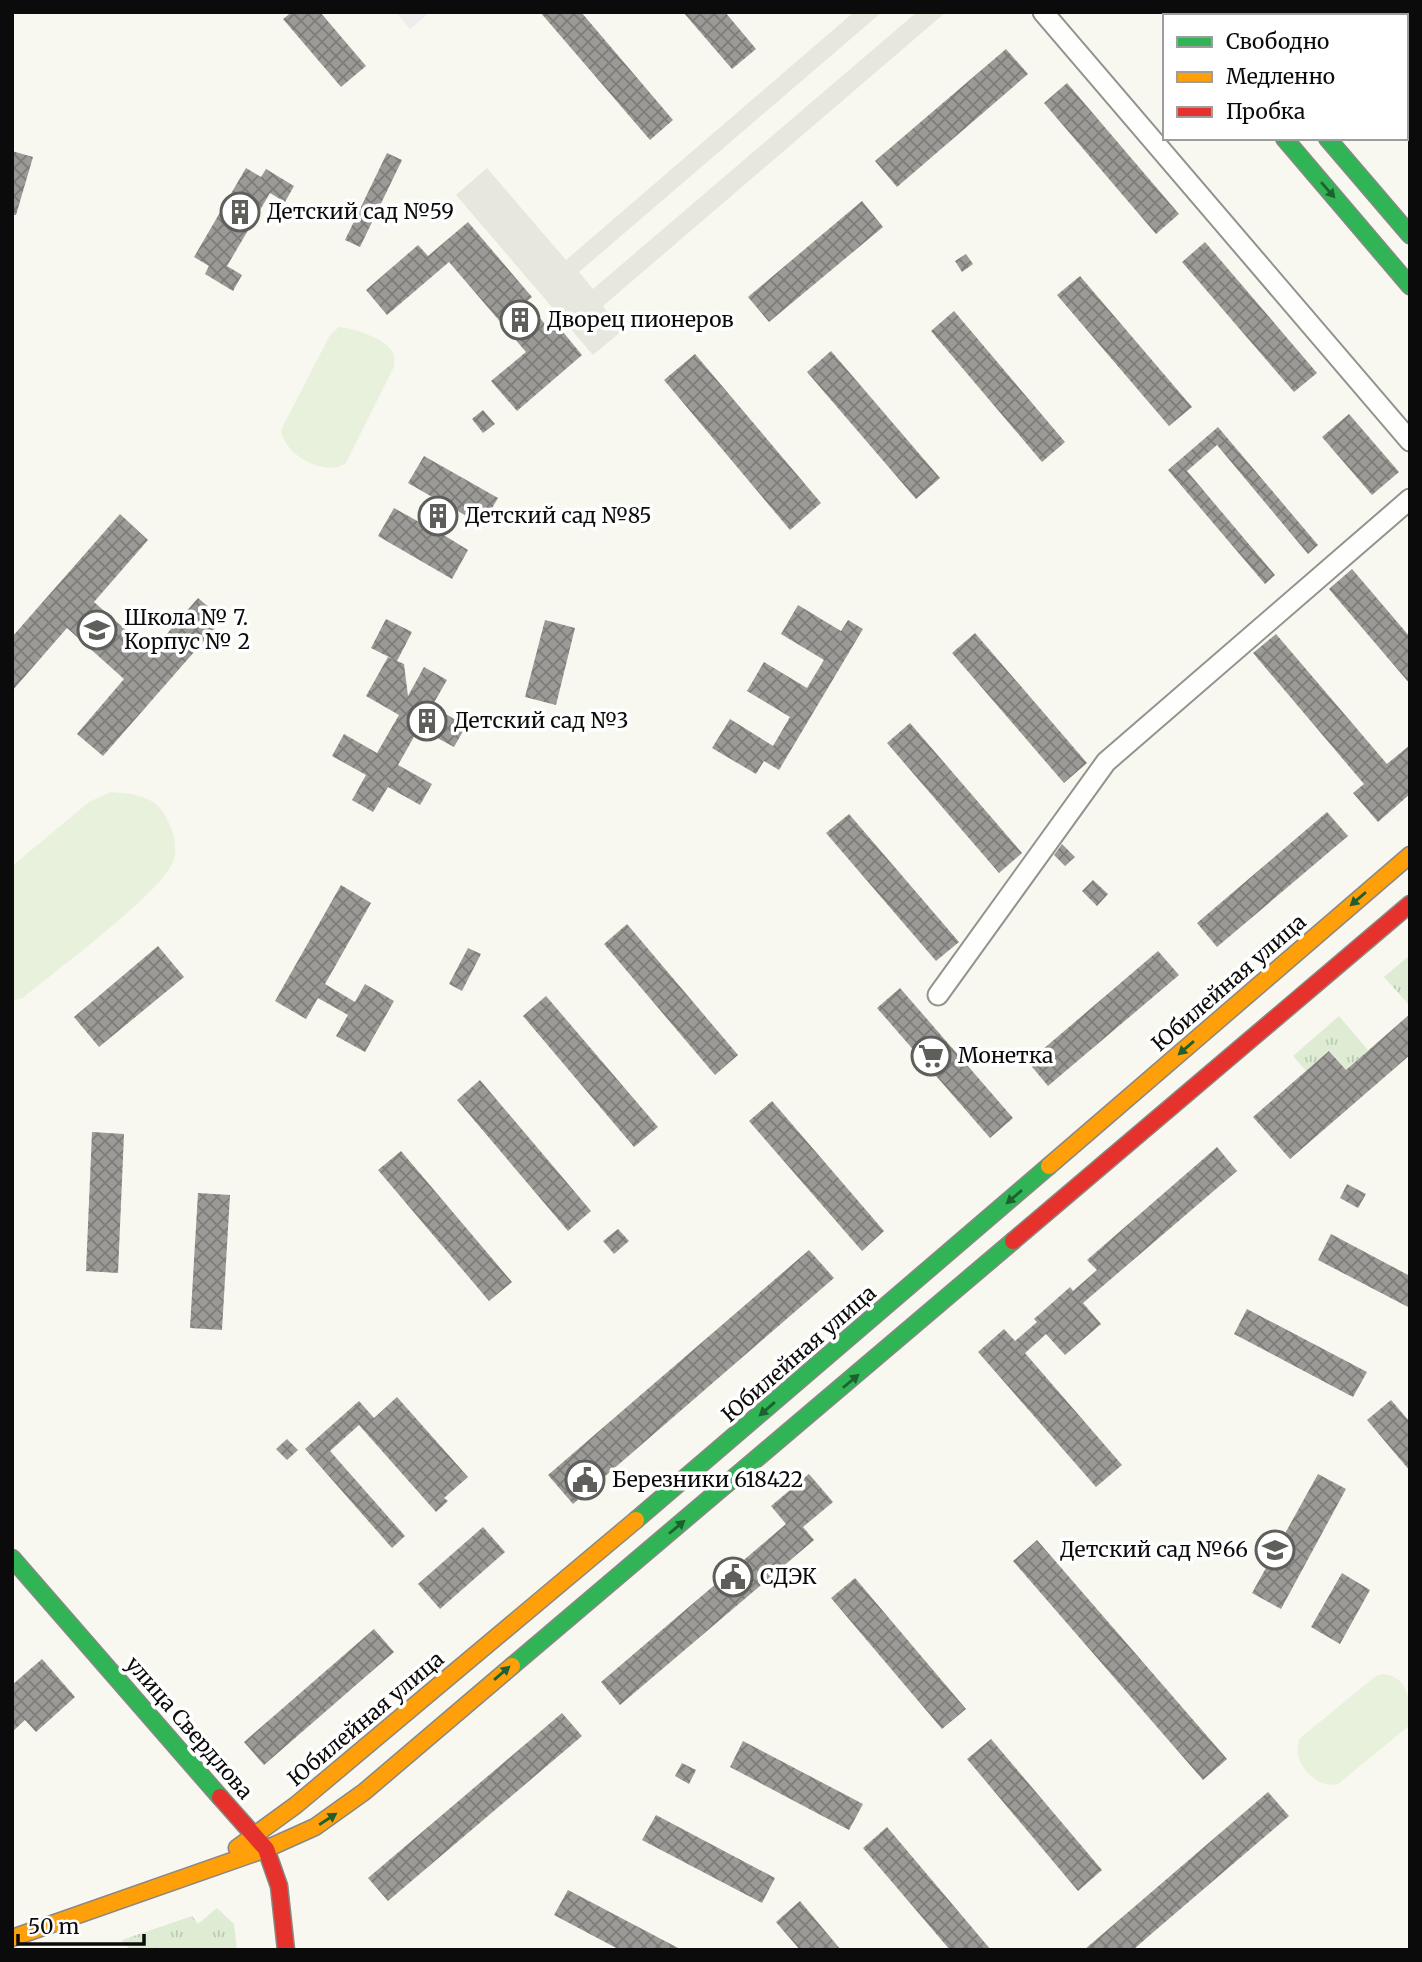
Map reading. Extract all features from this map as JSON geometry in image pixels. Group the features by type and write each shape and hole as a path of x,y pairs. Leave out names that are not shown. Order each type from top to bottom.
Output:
{"main road":[{"path":"1286,140 1410,286"},
{"path":"1329,140 1410,235"},
{"name":"Юбилейная улица","path":"205,1871 305,1797 727,1443 1410,855"},
{"name":"Юбилейная улица","path":"12,1938 266,1849 315,1827 365,1793 1410,904"},
{"name":"улица Свердлова","path":"12,1558 266,1849 279,1886 286,1950"}],"street":[{"path":"1043,12 1410,441"},
{"path":"938,995 1106,762 1410,499"}],"shaded area":[{"path":"396,12 430,12 410,29"},
{"path":"854,12 882,12 579,272 593,289 917,12 946,12 603,306 623,330 593,355 456,195 487,168 566,260"}],"green space":[{"path":"339,327 361,332 385,344 394,355 394,367 346,463 327,468 297,455 289,447 281,430 330,335"},
{"path":"111,792 137,795 158,806 174,836 173,862 164,876 128,913 23,998 12,1001 12,866 89,802"},
{"path":"1410,955 1410,1006 1384,977"},
{"path":"1339,1016 1368,1050 1346,1070 1330,1051 1306,1071 1293,1056"},
{"path":"1376,1676 1391,1676 1403,1685 1409,1700 1410,1725 1338,1784 1329,1785 1313,1778 1298,1755 1300,1738"},
{"path":"217,1908 234,1924 237,1950 130,1950 122,1940 192,1916 198,1924"}],"building":[{"path":"292,12 320,12 366,66 341,87 283,19"},
{"path":"540,12 581,12 673,120 650,140"},
{"path":"683,12 725,12 756,49 732,69"},
{"path":"1006,49 1028,74 897,187 875,161"},
{"path":"1067,83 1179,214 1156,234 1044,103"},
{"path":"12,151 33,157 16,215 12,215"},
{"path":"387,153 402,160 360,247 345,240"},
{"name":"Детский сад №59","path":"246,168 261,177 266,169 294,186 285,202 270,193 227,266 242,275 233,291 205,274 209,266 194,257"},
{"path":"862,201 883,227 769,322 748,297"},
{"name":"Дворец пионеров","path":"468,222 532,297 526,302 551,331 558,326 582,355 517,411 491,381 526,352 449,262 387,315 366,290 418,245 428,256"},
{"path":"1205,242 1317,373 1294,392 1182,262"},
{"path":"966,254 973,264 962,272 955,261"},
{"path":"1080,276 1192,407 1169,426 1057,295"},
{"path":"954,311 1065,442 1042,462 931,331"},
{"path":"831,351 940,478 916,499 807,372"},
{"path":"695,354 821,503 790,530 664,380"},
{"path":"483,410 495,424 483,433 472,419"},
{"path":"1349,414 1399,472 1372,495 1322,437"},
{"path":"1218,427 1318,545 1308,554 1217,445 1187,471 1275,575 1265,584 1168,470"},
{"name":"Детский сад №85","path":"424,456 498,498 482,525 456,510 442,534 468,550 452,579 378,536 394,508 421,523 434,498 408,483"},
{"name":"Школа № 7. Корпус № 2","path":"120,514 148,540 94,602 151,652 198,598 223,619 103,756 77,734 124,679 67,628 12,691 12,637"},
{"path":"1352,569 1410,637 1410,684 1329,589"},
{"path":"798,605 841,631 848,620 863,629 779,770 764,761 756,774 712,748 730,719 773,746 790,717 747,691 764,662 807,688 824,660 781,634"},
{"path":"386,619 412,632 397,661 371,648"},
{"path":"545,620 575,628 556,705 525,697"},
{"path":"975,633 1087,763 1064,783 952,653"},
{"path":"1276,634 1387,764 1410,745 1410,794 1378,822 1353,793 1364,784 1253,653"},
{"name":"Детский сад №3","path":"388,657 404,664 408,696 424,667 447,680 432,706 466,726 454,747 419,728 398,765 432,784 420,805 388,787 373,812 352,800 366,775 332,756 344,734 377,753 399,715 366,696"},
{"path":"910,723 1022,853 999,873 887,743"},
{"path":"1327,812 1348,836 1217,947 1197,923"},
{"path":"849,814 959,942 936,961 826,833"},
{"path":"1062,844 1075,857 1065,866 1054,855"},
{"path":"1093,880 1108,894 1097,906 1082,891"},
{"path":"341,885 371,903 325,984 355,1002 365,984 394,1001 365,1052 336,1036 348,1015 318,998 306,1019 275,1001"},
{"path":"627,924 738,1055 715,1075 604,944"},
{"path":"158,946 184,977 99,1047 74,1017"},
{"path":"468,948 481,954 462,991 449,984"},
{"path":"1158,951 1179,975 1048,1086 1028,1062"},
{"path":"900,988 1013,1118 990,1138 877,1008"},
{"path":"546,996 658,1127 634,1147 523,1016"},
{"path":"1410,1014 1410,1055 1290,1159 1253,1117 1329,1051 1346,1070"},
{"path":"480,1080 591,1211 568,1231 457,1100"},
{"path":"772,1101 884,1231 862,1251 749,1121"},
{"path":"92,1132 124,1134 118,1273 86,1271"},
{"path":"1217,1147 1237,1171 1083,1303 1101,1324 1065,1355 1046,1334 1025,1353 1122,1465 1096,1487 978,1352 1004,1329 1015,1341 1037,1322 1034,1319 1070,1287 1073,1291 1097,1270 1087,1260"},
{"path":"401,1151 512,1282 489,1301 378,1170"},
{"path":"1347,1184 1366,1194 1358,1208 1340,1198"},
{"path":"198,1193 230,1195 222,1330 190,1328"},
{"path":"618,1229 629,1241 614,1254 603,1241"},
{"path":"1331,1234 1410,1276 1410,1308 1318,1260"},
{"path":"809,1250 834,1278 573,1504 548,1475"},
{"path":"1247,1309 1367,1372 1353,1397 1234,1334"},
{"path":"397,1397 468,1477 444,1498 448,1501 436,1512 359,1425 330,1451 405,1536 392,1548 305,1449 359,1401 374,1418"},
{"path":"1391,1400 1410,1422 1410,1471 1367,1420"},
{"path":"287,1439 298,1450 287,1460 276,1449"},
{"path":"809,1474 833,1502 803,1527 814,1540 620,1705 601,1682 786,1524 771,1506"},
{"path":"1318,1474 1346,1489 1281,1609 1252,1593"},
{"path":"483,1527 505,1552 440,1609 418,1584"},
{"path":"1037,1540 1227,1759 1203,1780 1013,1561"},
{"path":"1342,1573 1370,1590 1340,1644 1311,1627"},
{"path":"855,1578 966,1709 942,1729 831,1598"},
{"path":"374,1629 394,1652 264,1765 244,1742"},
{"path":"42,1659 75,1697 36,1732 25,1720 12,1732 12,1685"},
{"path":"562,1713 582,1736 388,1901 368,1878"},
{"path":"991,1739 1102,1870 1078,1891 967,1759"},
{"path":"743,1741 863,1804 849,1830 730,1767"},
{"path":"682,1763 696,1770 689,1784 675,1776"},
{"path":"1268,1792 1289,1816 1133,1950 1084,1950"},
{"path":"656,1815 775,1878 762,1903 642,1840"},
{"path":"887,1827 991,1950 950,1950 863,1848"},
{"path":"568,1890 682,1950 620,1950 554,1915"},
{"path":"800,1901 841,1950 800,1950 776,1922"}],"traffic: fast":[{"path":"1286,140 1410,286"},
{"path":"1329,140 1410,235"},
{"path":"636,1520 1049,1166"},
{"path":"512,1666 1013,1241"},
{"path":"12,1558 220,1797"}],"traffic: slow":[{"path":"1049,1166 1410,855"},
{"path":"237,1848 296,1805 636,1520"},
{"path":"12,1938 266,1849 315,1827 364,1792 512,1666"}],"traffic: jam":[{"path":"1013,1241 1410,904"},
{"path":"220,1797 266,1849 279,1886 286,1950"}],"place":[{"name":"Детский сад №59","path":"240,212"},
{"name":"Дворец пионеров","path":"520,320"},
{"name":"Детский сад №85","path":"438,516"},
{"name":"Школа № 7. Корпус № 2","path":"97,630"},
{"name":"Детский сад №3","path":"427,721"},
{"name":"Монетка","path":"931,1056"},
{"name":"Березники 618422","path":"585,1480"},
{"name":"Детский сад №66","path":"1275,1550"},
{"name":"СДЭК","path":"733,1577"}]}
